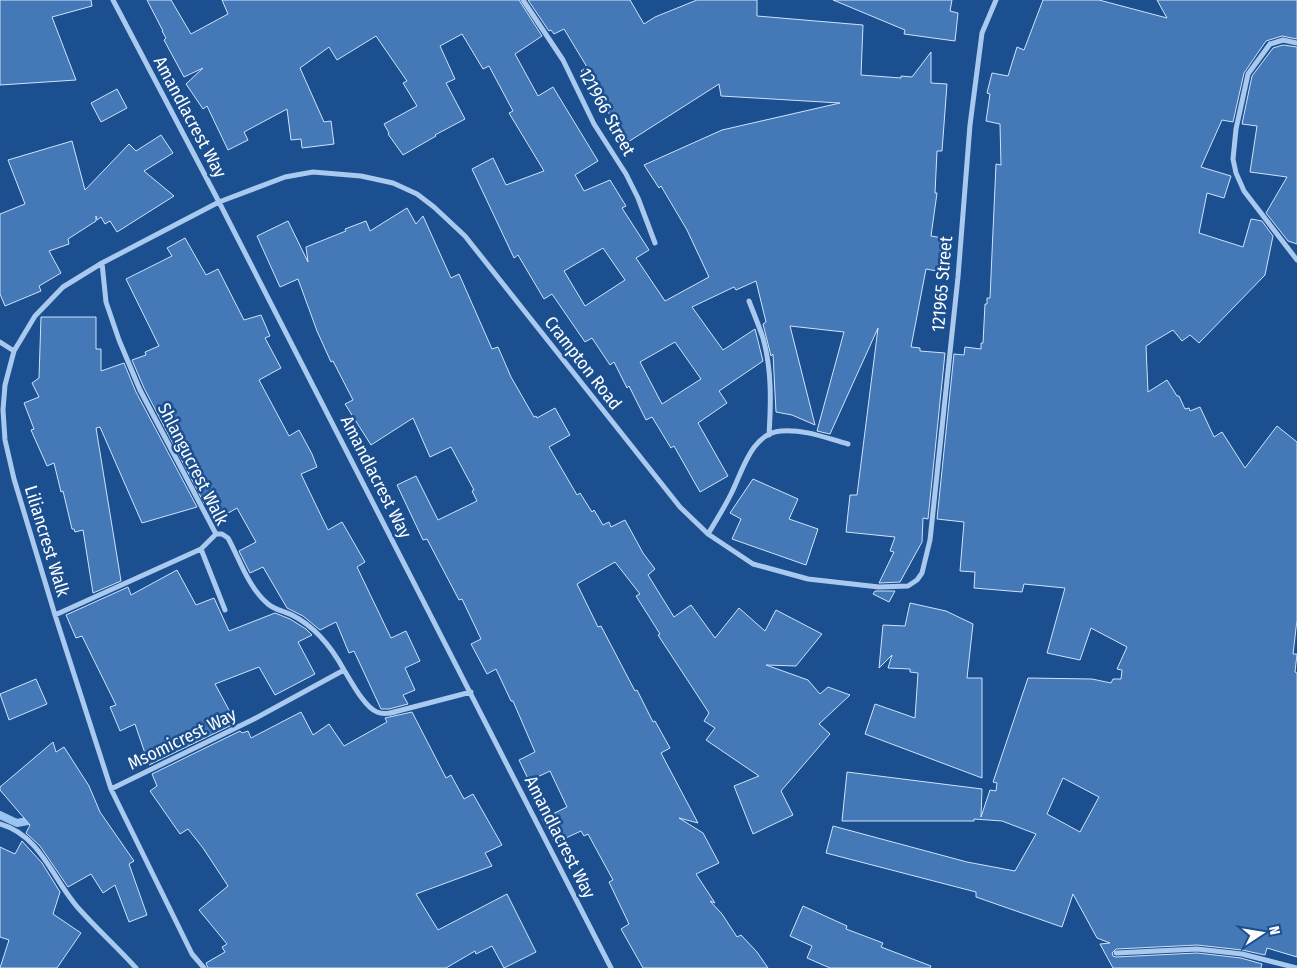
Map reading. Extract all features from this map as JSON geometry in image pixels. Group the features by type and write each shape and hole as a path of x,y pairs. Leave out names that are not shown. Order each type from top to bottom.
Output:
{"street":[{"name":"Amandlacrest Way","path":"113,0 219,202 611,968"},
{"name":"121966 Street","path":"523,0 563,60 594,124 626,174 638,198 655,242"},
{"name":"121965 Street","path":"922,573 930,540 958,277 971,115 982,33 996,0"},
{"path":"1297,43 1284,40 1270,44 1248,74 1236,129 1233,159 1236,173 1244,191 1297,260"},
{"name":"Crampton Road","path":"219,202 285,177 313,172 362,176 393,183 417,194 465,236 680,507 708,534 753,564 808,579 879,587 908,586 917,580 922,573"},
{"name":"Liliancrest Walk","path":"204,968 192,954 111,789 14,480 5,440 2,410 5,385 14,351 31,322 63,287 102,263 219,202"},
{"name":"Shlangucrest Walk","path":"55,615 201,549 216,534 140,390 119,340 106,302 102,263"},
{"path":"749,301 763,338 768,363 770,389 769,435"},
{"path":"0,342 14,351"},
{"path":"708,534 731,494 751,452 759,442 769,435 779,431 802,432 848,444"},
{"path":"216,534 222,534 228,538 254,588 268,605 292,615 320,634 336,654 344,670 370,708 377,712 392,712 471,692"},
{"path":"201,549 225,610"},
{"name":"Msomicrest Way","path":"111,789 266,713 344,670"},
{"path":"0,824 26,838 46,859 78,909 136,968"},
{"path":"1116,953 1197,949 1242,954 1297,968"}],"building":[{"path":"0,0 91,0 92,6 52,17 76,80 0,85"},
{"path":"147,0 171,0 191,34 228,14 222,0 519,0 542,36 515,54 538,96 553,87 598,161 575,175 584,191 610,180 626,206 622,208 649,250 636,258 665,301 709,277 687,230 661,186 659,188 644,165 722,130 840,103 721,96 719,84 628,142 581,71 587,67 564,29 554,34 551,30 549,31 528,0 630,0 644,24 655,17 697,0 757,0 757,16 863,25 861,75 912,77 931,52 931,83 947,84 942,151 937,151 935,193 937,193 931,236 943,238 937,271 926,269 911,347 920,348 920,351 945,353 928,519 923,518 922,542 900,582 879,583 894,552 890,551 895,537 846,532 850,495 857,495 878,328 830,434 817,431 844,332 790,326 815,425 792,415 776,412 773,354 771,356 763,324 766,322 756,281 736,290 734,287 692,307 723,350 755,329 763,361 719,391 727,403 698,423 728,476 700,492 674,446 671,448 652,417 646,420 629,386 627,388 614,362 610,365 592,338 585,342 552,294 544,299 518,255 514,258 472,169 493,158 506,185 544,171 509,113 513,111 489,66 483,69 462,34 440,46 455,79 446,83 465,119 403,155 388,134 384,124 417,106 403,83 407,81 376,36 337,60 329,47 300,68 324,122 331,121 334,144 302,148 301,139 291,140 287,109 244,132 248,140 228,150 207,106 203,109 186,84 203,68 184,77 164,40 166,38","holes":["603,248 625,280 585,306 564,271","675,342 701,379 662,404 640,362"]},
{"path":"833,0 952,0 950,11 958,13 955,41 904,34 905,30"},
{"path":"1043,0 1099,0 1167,18 1157,0 1297,0 1297,39 1282,36 1266,41 1244,73 1233,122 1222,120 1201,167 1231,176 1224,198 1207,193 1199,233 1243,247 1251,219 1262,221 1273,236 1265,275 1199,343 1190,335 1182,341 1173,330 1146,346 1148,392 1167,380 1177,396 1179,396 1185,409 1189,408 1190,411 1200,407 1214,437 1222,432 1245,468 1277,426 1297,442 1297,620 1293,654 1297,654 1295,672 1297,673 1297,957 1267,948 1265,955 1242,950 1197,945 1116,949 1112,953 1116,957 1197,953 1241,958 1262,964 1261,968 1113,968 1100,944 1110,943 1097,938 1073,894 1062,927 976,897 976,892 826,853 833,826 967,862 1015,871 1036,834 1002,821 974,819 974,821 842,821 847,772 982,789 981,817 990,790 996,791 997,783 993,782 1028,678 1092,679 1111,683 1113,679 1121,679 1122,670 1117,669 1127,647 1091,628 1080,660 1047,653 1065,588 1024,584 1022,592 974,588 975,572 960,571 964,522 937,519 954,354 964,355 965,347 981,349 985,304 987,304 987,298 990,298 996,164 1001,165 1000,124 986,121 990,94 987,93 992,73 1008,76 1017,47 1024,50","holes":["1063,778 1099,797 1080,832 1047,814"]},
{"path":"1283,45 1297,47 1297,244 1288,241 1266,213 1287,177 1250,172 1257,126 1242,124 1252,76 1273,48"},
{"path":"117,89 127,108 101,122 91,103"},
{"path":"161,135 173,153 144,171 174,196 117,232 110,221 105,224 101,217 97,220 96,216 96,221 68,239 69,244 49,251 61,273 39,286 41,291 5,306 0,294 0,214 25,204 8,160 72,141 85,190 129,144 136,151"},
{"path":"407,208 416,224 423,216 451,278 459,274 492,349 498,347 511,377 534,417 536,416 537,418 555,408 570,435 549,447 577,495 580,493 603,525 609,522 611,527 625,520 643,553 655,569 648,575 674,617 691,605 715,638 739,608 765,631 776,610 822,634 796,666 766,665 808,680 820,694 828,687 850,695 819,724 830,734 781,791 793,815 753,834 734,786 759,776 706,740 715,728 704,721 709,713 658,635 660,634 636,596 640,594 615,562 577,584 598,627 601,626 635,691 637,690 653,722 655,721 670,748 661,753 698,823 679,818 703,833 719,863 696,874 715,903 710,901 722,914 737,937 741,935 757,952 768,968 643,968 621,929 629,924 609,882 613,880 588,834 584,836 581,831 555,843 542,819 567,807 550,771 529,781 519,760 535,752 513,701 511,701 496,669 487,674 471,644 481,639 462,599 459,600 427,539 423,540 397,485 416,476 438,520 477,501 472,491 474,490 451,447 430,457 413,418 371,445 345,404 353,400 333,361 331,362 317,331 298,279 280,287 257,236 288,221 308,262 306,247 366,221 370,231"},
{"path":"185,238 206,275 218,269 244,320 261,315 270,336 265,338 281,368 259,380 289,436 299,430 312,454 317,467 301,474 328,530 342,522 365,562 357,567 391,638 406,631 420,661 405,668 415,690 403,695 408,704 381,709 354,651 349,653 336,622 320,630 303,616 287,608 263,567 250,573 239,551 256,542 237,508 223,516 215,502 205,505 144,388 132,360 146,355 145,352 159,346 126,279 172,256 167,248"},
{"path":"41,317 96,317 96,349 101,349 101,371 124,363 136,392 197,507 142,523 100,427 96,428 121,581 93,593 83,530 75,532 72,529 54,463 47,466 31,430 34,429 24,403 39,397 32,383 39,378"},
{"path":"753,479 798,499 789,519 818,529 806,565 732,539 741,519 730,513"},
{"path":"177,570 196,605 214,598 229,631 275,613 290,619 306,629 312,635 298,642 315,674 275,695 259,667 215,684 236,723 149,765 135,724 120,731 110,707 116,705 82,636 76,638 66,615 128,587 131,595"},
{"path":"875,591 895,591 889,602 873,594"},
{"path":"910,603 946,611 973,624 967,678 982,678 982,778 865,734 875,704 915,718 918,673 910,672 910,669 888,668 892,655 879,668 883,625 905,626"},
{"path":"36,679 47,704 9,720 0,694"},
{"path":"301,712 313,735 329,724 344,746 387,722 385,718 412,712 446,778 451,775 464,799 473,794 502,845 485,853 492,866 416,894 438,930 507,894 536,952 504,968 492,946 476,954 475,951 446,968 208,968 206,963 225,952 222,947 227,944 199,910 228,886 188,829 180,834 150,791 157,786 152,774 240,731 242,733 248,731 251,738"},
{"path":"53,742 56,752 64,747 89,786 100,812 134,861 129,864 147,915 129,922 115,885 103,893 91,874 68,887 40,846 26,833 30,825 0,790 0,787"},
{"path":"22,841 42,863 60,892 53,914 81,933 57,968 0,968 9,940 0,937 0,847 15,854"},
{"path":"803,906 847,926 846,929 883,943 881,947 931,966 930,968 830,968 807,958 812,946 790,936"}],"waterway":[{"path":"0,815 17,823 28,821 32,815"}]}
